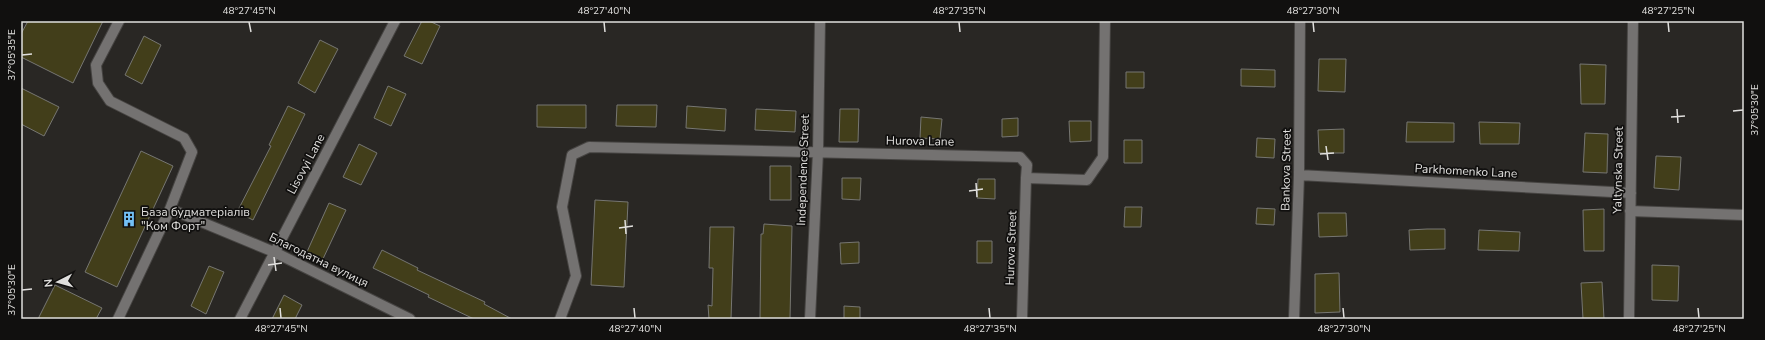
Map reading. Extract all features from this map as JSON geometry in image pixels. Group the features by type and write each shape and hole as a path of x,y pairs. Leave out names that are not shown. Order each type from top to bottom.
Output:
{"street":[{"path":"118,319 170,209 192,152 184,138 110,101 98,83 96,65 119,21"},
{"name":"Lisovyi Lane","path":"240,319 395,21"},
{"name":"Independence Street","path":"810,319 818,152 820,21"},
{"path":"1026,178 1087,180 1103,157 1105,21"},
{"name":"Bankova Street","path":"1294,319 1299,175 1300,21"},
{"name":"Yaltynska Street","path":"1629,319 1632,21"},
{"name":"Hurova Lane","path":"560,319 576,276 562,208 572,155 589,147 1020,157 1026,165 1026,178"},
{"name":"Parkhomenko Lane","path":"1299,175 1631,193"},
{"name":"Hurova Street","path":"1022,319 1026,178"},
{"name":"Благодатна вулиця","path":"170,209 274,252 410,319"},
{"path":"1630,211 1744,215"}],"building":[{"path":"28,21 103,21 73,83 21,57 21,34"},
{"path":"422,21 429,21 440,26 422,64 404,56"},
{"path":"144,36 161,45 142,84 125,75"},
{"path":"320,40 338,49 315,93 298,83"},
{"path":"1319,59 1346,59 1345,92 1318,91"},
{"path":"1580,64 1606,65 1605,104 1581,104"},
{"path":"1241,69 1275,70 1275,87 1241,86"},
{"path":"1126,72 1144,72 1144,88 1126,88"},
{"path":"388,86 406,94 391,126 374,118"},
{"path":"21,88 59,107 44,136 21,124"},
{"path":"537,105 586,105 586,128 537,127"},
{"path":"617,105 657,105 656,127 616,126"},
{"path":"288,106 305,114 253,220 237,212 271,146 269,145"},
{"path":"687,106 726,109 725,131 686,128"},
{"path":"756,109 796,111 795,132 755,130"},
{"path":"840,109 859,109 858,142 839,142"},
{"path":"921,117 942,119 940,139 920,138"},
{"path":"1018,118 1018,136 1002,137 1002,119"},
{"path":"1069,121 1091,121 1091,141 1070,142"},
{"path":"1407,122 1454,123 1454,142 1406,142"},
{"path":"1479,122 1520,123 1519,144 1480,144"},
{"path":"1344,129 1344,153 1319,153 1318,130"},
{"path":"1585,133 1608,134 1607,173 1583,172"},
{"path":"1257,138 1275,139 1274,158 1256,157"},
{"path":"1124,140 1142,140 1142,163 1124,163"},
{"path":"359,144 377,153 361,185 343,177"},
{"name":"База будматеріалів \"Ком Форт\"","path":"141,151 173,166 117,287 85,272"},
{"path":"1656,156 1681,157 1679,190 1654,188"},
{"path":"770,166 791,166 791,200 770,200"},
{"path":"842,178 861,178 860,200 842,199"},
{"path":"978,179 995,179 995,199 977,198"},
{"path":"595,200 628,202 624,287 591,285"},
{"path":"329,203 346,210 322,261 306,254"},
{"path":"1125,207 1142,207 1141,227 1124,227"},
{"path":"1257,208 1275,209 1274,225 1256,224"},
{"path":"1604,209 1604,251 1584,251 1583,210"},
{"path":"1318,213 1346,213 1347,236 1319,237"},
{"path":"764,224 792,226 790,319 760,319 761,234 763,234"},
{"path":"710,227 734,227 731,319 709,319 708,305 712,306 713,268 709,268"},
{"path":"1445,229 1445,249 1410,250 1409,230"},
{"path":"1479,230 1520,232 1519,251 1478,250"},
{"path":"977,241 992,241 992,263 977,263"},
{"path":"859,242 859,263 841,264 840,243"},
{"path":"382,250 418,268 417,270 485,302 484,304 512,319 474,319 373,268"},
{"path":"1652,265 1679,266 1678,301 1652,300"},
{"path":"209,266 224,272 206,314 191,306"},
{"path":"1339,273 1340,312 1315,313 1315,274"},
{"path":"1602,282 1604,319 1583,319 1581,283"},
{"path":"55,285 102,308 96,319 38,319"},
{"path":"284,295 302,305 295,319 272,319"},
{"path":"844,306 860,307 860,319 844,319"}],"place":[{"name":"База будматеріалів \"Ком Форт\"","path":"129,219"}]}
